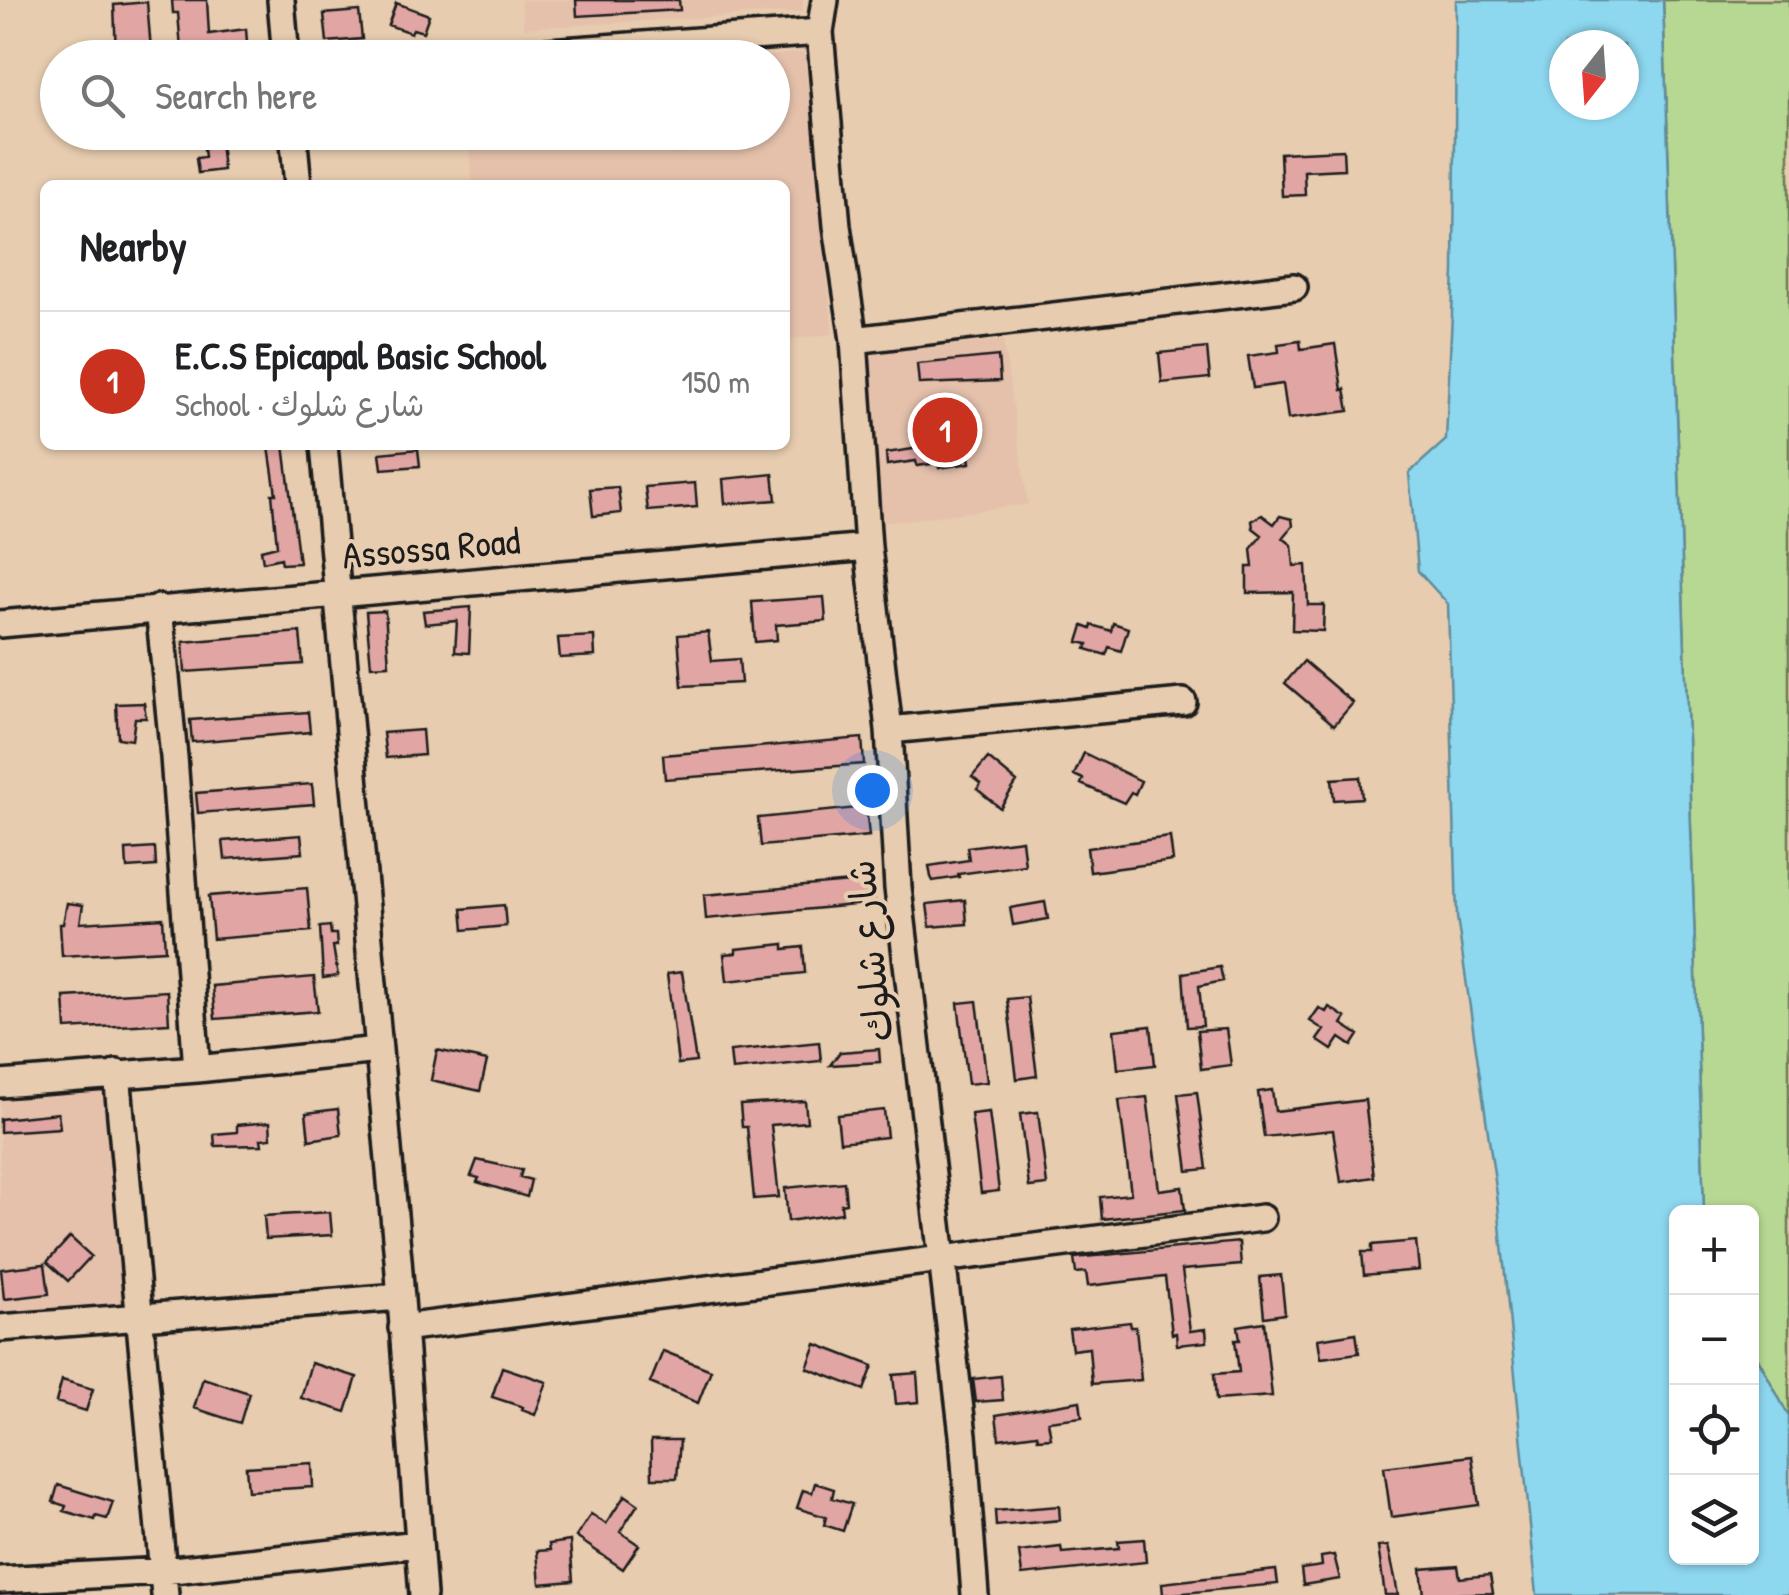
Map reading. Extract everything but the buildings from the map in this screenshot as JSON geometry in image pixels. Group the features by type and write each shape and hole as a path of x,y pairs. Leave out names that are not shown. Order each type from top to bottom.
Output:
{"street":[{"path":"281,0 284,40"},
{"name":"شارع شلوك","path":"825,0 820,32 836,226 854,340 868,547 889,730 898,888 962,1435 975,1595"},
{"path":"712,40 820,32"},
{"path":"295,150 298,180"},
{"path":"854,340 1294,288"},
{"path":"325,450 340,592 423,1595"},
{"name":"Assossa Road","path":"0,624 868,547"},
{"path":"159,608 197,1069"},
{"path":"889,730 1182,702"},
{"path":"0,1084 378,1050"},
{"path":"117,1074 164,1583"},
{"path":"402,1328 1262,1218"},
{"path":"0,1328 400,1298"},
{"path":"0,1580 164,1583 419,1544"}],"shaded area":[{"path":"521,0 803,0 802,12 524,28"},
{"path":"804,52 833,334 790,339 790,180 472,180 469,150 790,150 790,53"},
{"path":"1003,340 1028,504 883,523 866,355"},
{"path":"107,1092 127,1303 0,1316 0,1101"}],"green space":[{"path":"1663,0 1789,0 1789,1417 1759,1360 1759,1205 1704,1205"}],"water":[{"path":"1456,0 1663,0 1704,1205 1669,1205 1669,1565 1759,1565 1759,1360 1789,1417 1789,1595 1537,1595 1497,1195 1457,917 1448,604 1418,571 1409,473 1446,440 1454,271"}],"place":[{"name":"E.C.S Epicapal Basic School","path":"945,430"}]}
